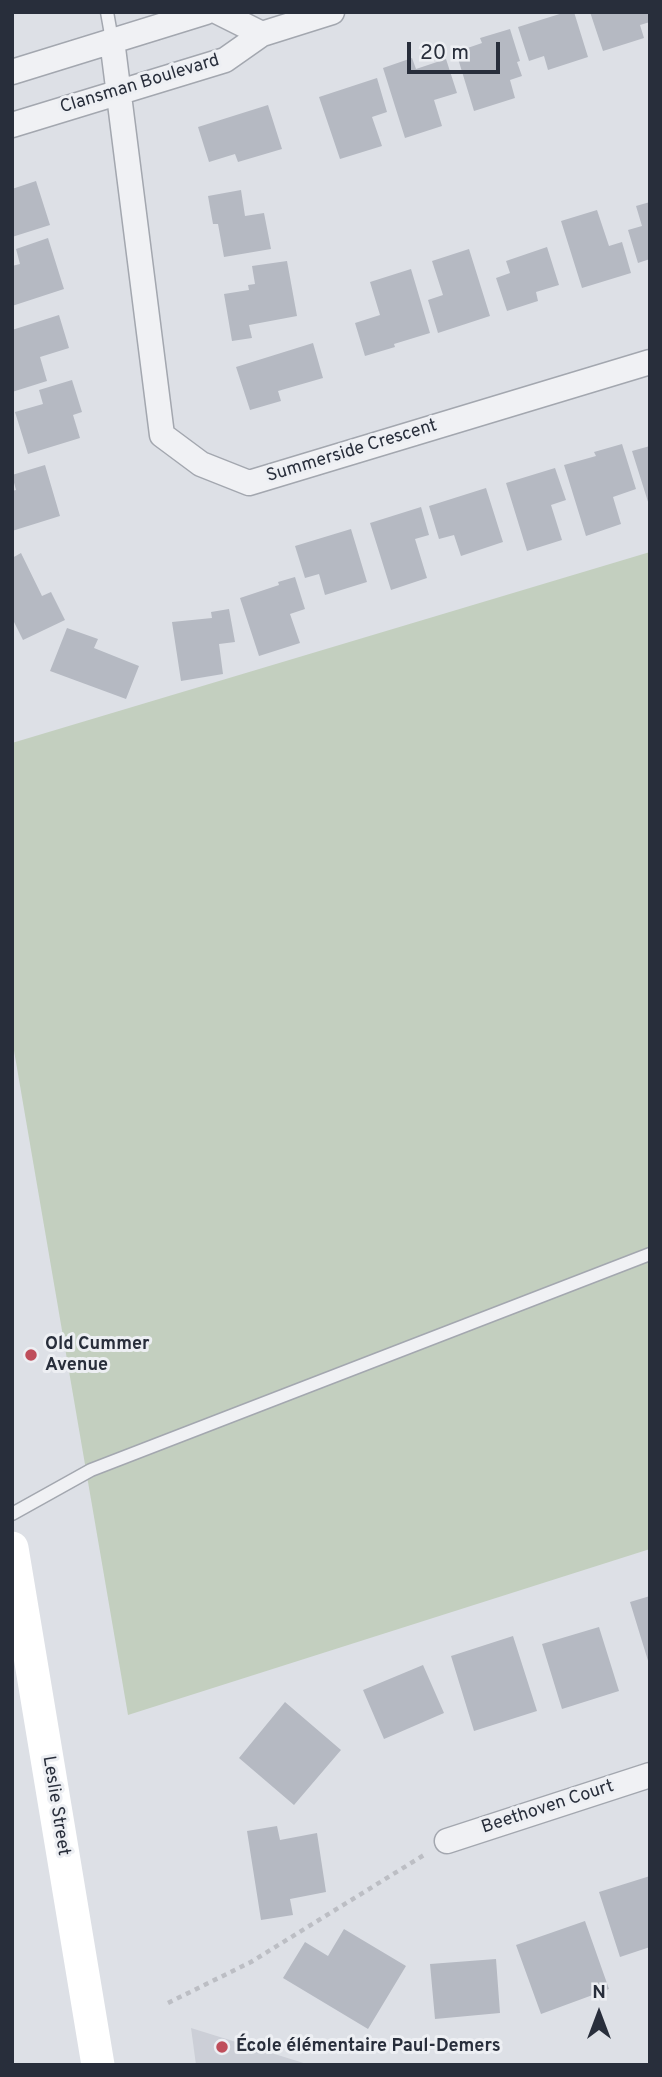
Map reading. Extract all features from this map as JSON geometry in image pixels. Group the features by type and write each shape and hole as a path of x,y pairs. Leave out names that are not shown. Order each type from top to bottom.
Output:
{"main road":[{"name":"Leslie Street","path":"12,1548 98,2065"}],"street":[{"path":"12,72 206,12"},
{"path":"218,12 262,34"},
{"name":"Clansman Boulevard","path":"12,125 225,60 262,34 332,12"},
{"name":"Summerside Crescent","path":"112,40 162,435 201,464 249,483 650,362"},
{"name":"Beethoven Court","path":"447,1840 650,1775"}],"lane":[{"path":"107,12 112,40"},
{"path":"12,1514 91,1470 650,1254"}],"path":[{"path":"168,2003 251,1962 447,1840"}],"shaded area":[{"name":"École élémentaire Paul-Demers","path":"191,2028 310,2065 196,2065"}],"green space":[{"path":"650,552 650,1549 128,1715 12,1039 12,743"}],"building":[{"path":"574,12 588,57 548,70 544,56 529,61 518,27"},
{"path":"590,12 650,12 650,22 640,25 644,38 603,51"},
{"path":"510,29 522,76 510,80 515,98 474,111 456,52 482,43 480,38"},
{"path":"412,58 416,69 446,59 457,93 434,100 442,126 405,138 383,68"},
{"path":"377,78 387,112 372,117 382,146 340,159 319,97"},
{"path":"268,105 282,149 238,162 235,154 209,162 198,127"},
{"path":"36,181 50,225 12,237 12,189"},
{"path":"241,190 245,216 264,213 271,249 224,257 218,224 213,224 208,196"},
{"path":"650,202 650,259 638,263 628,230 642,226 636,206"},
{"path":"597,210 609,246 622,242 631,273 582,288 561,221"},
{"path":"48,238 64,289 12,306 12,266 20,264 16,249"},
{"path":"547,247 559,285 536,292 538,301 507,311 496,278 510,273 506,261"},
{"path":"469,249 490,316 438,333 428,300 443,295 432,261"},
{"path":"287,261 297,316 249,325 252,338 232,341 224,294 249,290 248,285 255,284 252,266"},
{"path":"411,269 430,333 365,356 355,323 380,315 370,282"},
{"path":"59,315 69,348 40,357 47,381 12,392 12,330"},
{"path":"313,343 323,378 278,391 281,401 250,410 236,367"},
{"path":"72,380 82,412 73,415 80,438 28,454 15,412 43,404 39,390"},
{"path":"622,444 636,489 613,497 621,524 586,536 564,465 596,456 594,452"},
{"path":"650,446 650,505 649,505 632,451"},
{"path":"45,465 60,516 12,531 12,491 16,490 12,475"},
{"path":"555,468 566,500 551,505 562,540 527,551 506,483"},
{"path":"486,488 503,542 461,556 454,535 439,539 429,506"},
{"path":"421,507 429,535 415,539 427,578 391,590 370,523"},
{"path":"351,529 367,582 325,595 319,574 305,578 295,546"},
{"path":"21,553 42,596 51,592 65,620 23,640 12,618 12,558"},
{"path":"295,577 305,609 290,614 300,643 259,656 240,598"},
{"path":"229,609 235,642 219,644 223,674 181,681 172,622 212,618 211,612"},
{"path":"67,628 98,639 94,648 139,666 126,699 50,671"},
{"path":"650,1596 650,1664 649,1664 630,1602"},
{"path":"599,1627 619,1691 562,1709 542,1644"},
{"path":"513,1636 537,1711 474,1731 451,1656"},
{"path":"423,1665 444,1713 384,1739 363,1690"},
{"path":"285,1702 341,1750 294,1805 239,1758"},
{"path":"277,1826 280,1840 317,1833 326,1892 290,1899 293,1915 261,1920 247,1831"},
{"path":"650,1876 650,1947 620,1957 599,1892"},
{"path":"585,1921 609,1989 541,2014 516,1945"},
{"path":"344,1929 406,1966 368,2029 283,1978 305,1942 328,1956"},
{"path":"496,1959 500,2013 435,2019 430,1964"}],"place":[{"name":"Old Cummer Avenue","path":"31,1355"},
{"name":"École élémentaire Paul-Demers","path":"222,2047"}]}
